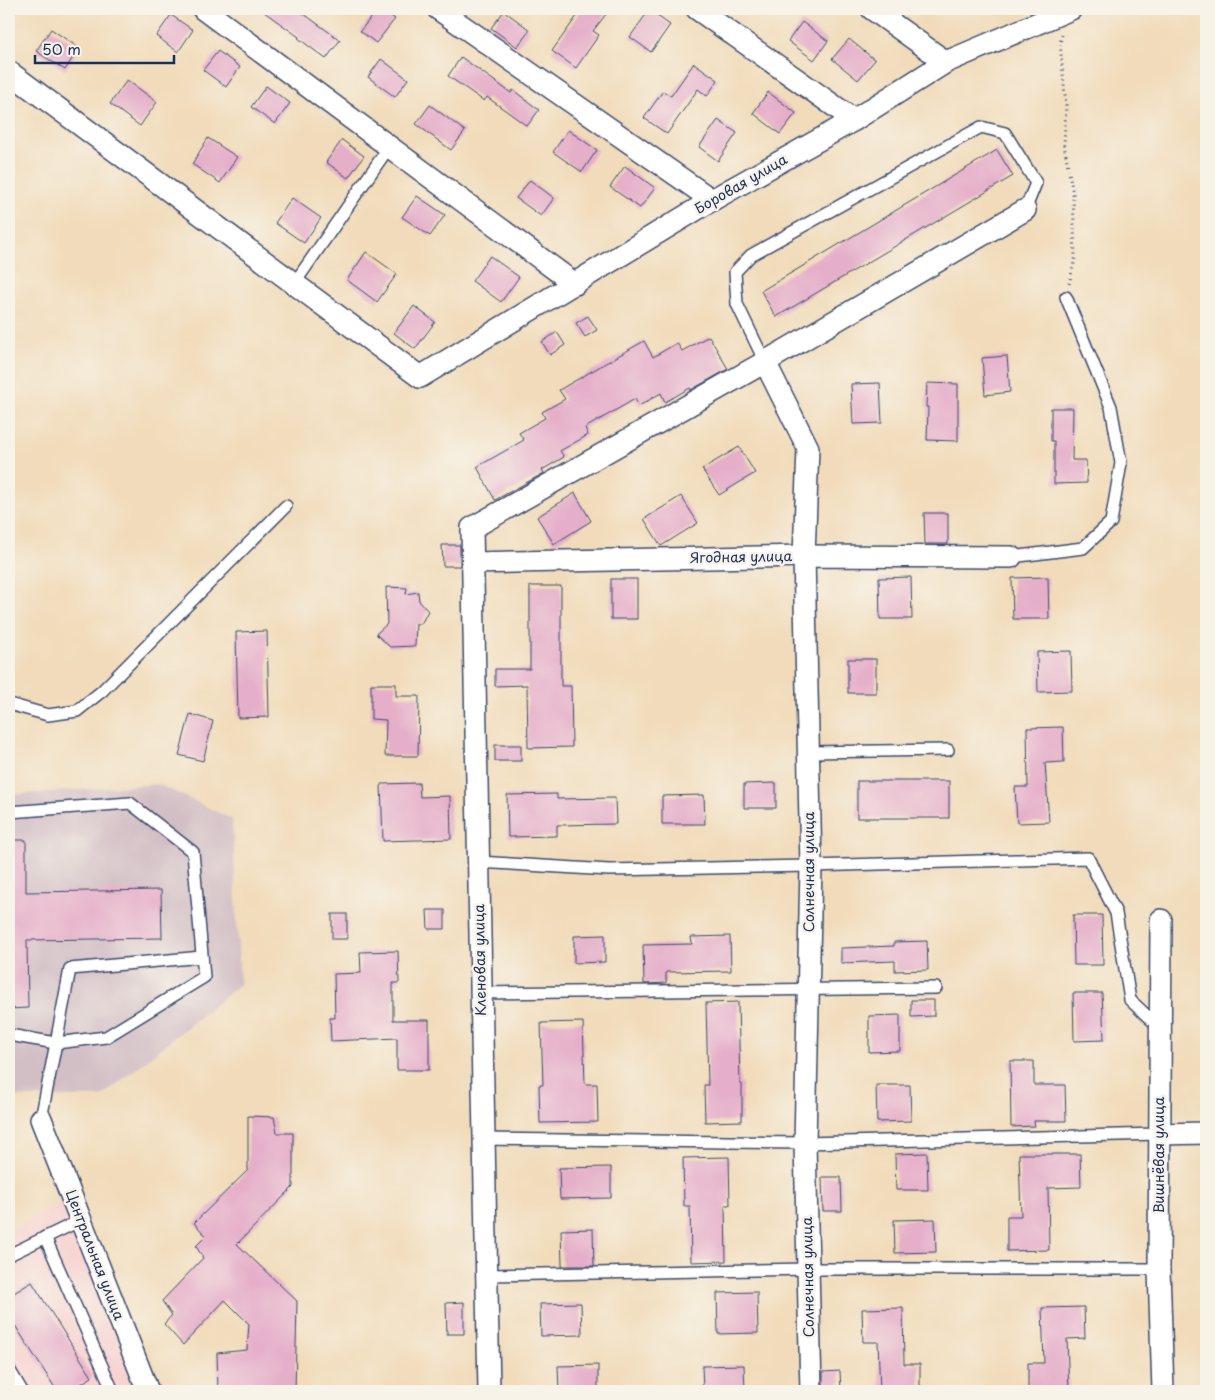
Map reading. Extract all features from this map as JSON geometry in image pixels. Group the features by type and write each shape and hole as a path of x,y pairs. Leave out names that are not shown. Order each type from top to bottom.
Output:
{"street":[{"path":"203,9 575,284"},
{"path":"438,9 712,200"},
{"path":"697,9 854,120"},
{"path":"872,9 946,62"},
{"name":"Боровая улица","path":"294,284 420,377 712,200 854,120 946,62 1068,10"},
{"path":"9,72 294,284"},
{"path":"765,362 1025,210"},
{"name":"Кленовая улица","path":"489,1391 472,528 765,362"},
{"name":"Солнечная улица","path":"765,362 808,448 804,556 811,866 806,1143 811,1391"},
{"name":"Ягодная улица","path":"472,563 804,556 1011,556"},
{"name":"Вишнёвая улица","path":"1161,920 1159,1269 1163,1391"},
{"name":"Центральная улица","path":"41,1119 148,1391"},
{"path":"1159,1134 1206,1133"}],"lane":[{"path":"765,362 737,304 735,272 751,256 981,127 1005,133 1036,184 1025,210"},
{"path":"294,284 389,146"},
{"path":"1011,556 1083,548 1111,522 1121,463 1111,407 1066,297"},
{"path":"9,704 48,714 77,711 102,691 286,506"},
{"path":"808,752 948,750"},
{"path":"9,812 130,803 193,852 204,977 106,1037 56,1042 9,1035"},
{"path":"478,862 609,870 1088,858 1116,913 1130,1000 1160,1028"},
{"path":"41,1119 70,969 202,957"},
{"path":"481,993 936,988"},
{"path":"484,1139 806,1143 1159,1134"},
{"path":"9,1255 81,1220"},
{"path":"45,1237 113,1391"},
{"path":"487,1275 808,1269 1159,1269"},
{"path":"9,1369 22,1391"}],"path":[{"path":"1066,297 1074,260 1073,194 1064,145 1066,106 1060,43 1068,10"}],"shaded area":[{"path":"158,784 232,819 240,984 101,1097 9,1097 9,795"},
{"path":"63,1201 141,1391 9,1391 9,1232"}],"building":[{"path":"260,9 297,9 340,40 326,59"},
{"path":"378,9 382,9 395,19 376,43 360,31"},
{"path":"582,9 610,9 593,31 599,35 576,68 552,51"},
{"path":"649,10 670,25 651,52 630,37"},
{"path":"504,11 530,30 517,47 491,28"},
{"path":"171,15 193,30 178,52 156,36"},
{"path":"802,22 828,41 814,60 788,41"},
{"path":"51,29 79,48 65,70 36,51"},
{"path":"849,39 875,60 858,80 832,59"},
{"path":"218,51 240,67 226,87 203,70"},
{"path":"461,57 511,93 513,90 539,110 527,126 487,97 484,101 448,76"},
{"path":"381,59 408,79 395,97 368,77"},
{"path":"694,63 718,80 707,96 698,89 667,134 644,118 663,91 671,96"},
{"path":"127,80 157,102 140,126 110,104"},
{"path":"266,86 290,103 275,124 251,107"},
{"path":"768,92 796,113 780,134 753,113"},
{"path":"430,105 465,131 451,150 416,124"},
{"path":"718,120 737,133 718,161 699,147"},
{"path":"568,130 597,150 582,172 553,152"},
{"path":"208,138 237,157 220,183 192,164"},
{"path":"342,140 364,156 348,178 326,162"},
{"path":"997,150 1013,176 776,317 761,291"},
{"path":"625,166 655,188 640,208 610,187"},
{"path":"530,180 554,198 541,216 516,198"},
{"path":"417,196 445,215 430,236 402,217"},
{"path":"292,198 321,218 304,243 275,223"},
{"path":"366,252 397,274 377,302 347,280"},
{"path":"490,256 519,277 501,302 472,281"},
{"path":"414,306 435,322 415,349 394,333"},
{"path":"588,316 597,330 585,337 576,323"},
{"path":"557,332 565,345 550,355 542,342"},
{"path":"709,336 728,369 665,402 661,393 639,406 635,399 585,428 588,435 560,451 564,457 542,470 544,473 495,500 477,467 524,440 519,433 545,418 542,412 565,399 559,390 644,341 653,357 677,343 682,351"},
{"path":"1007,356 1010,392 985,395 982,358"},
{"path":"880,383 882,423 853,424 851,384"},
{"path":"927,383 958,384 958,441 927,440"},
{"path":"1051,408 1073,408 1072,460 1086,460 1087,483 1054,484 1054,441 1051,441"},
{"path":"739,447 755,473 719,495 702,469"},
{"path":"575,493 591,521 554,544 537,517"},
{"path":"681,496 698,523 661,546 644,519"},
{"path":"924,513 948,513 948,544 925,544"},
{"path":"442,545 460,545 460,566 443,566"},
{"path":"911,577 912,619 880,619 879,578"},
{"path":"1048,577 1049,619 1013,619 1012,578"},
{"path":"611,579 637,579 637,619 611,619"},
{"path":"530,586 561,586 561,686 571,686 572,747 528,748 527,685 495,686 495,669 530,669"},
{"path":"386,587 407,588 406,594 418,592 419,601 428,611 421,624 416,624 415,646 390,647 376,634 387,624"},
{"path":"267,631 269,717 238,718 236,632"},
{"path":"1071,651 1072,691 1038,692 1037,652"},
{"path":"848,659 876,659 876,693 848,693"},
{"path":"371,684 396,684 396,696 419,696 418,756 385,756 386,720 371,719"},
{"path":"190,714 213,721 203,761 179,755"},
{"path":"1063,727 1064,762 1045,763 1049,822 1017,823 1015,787 1028,787 1027,728"},
{"path":"495,745 521,745 521,761 495,761"},
{"path":"857,781 949,781 949,818 857,818"},
{"path":"419,783 420,797 450,796 451,839 383,841 381,784"},
{"path":"776,783 776,808 744,808 744,784"},
{"path":"557,794 557,799 615,798 616,824 557,825 557,836 508,837 507,795"},
{"path":"704,795 705,824 662,824 662,796"},
{"path":"9,840 26,840 26,892 161,890 162,938 27,940 28,1008 9,1009"},
{"path":"427,910 445,910 445,929 428,929"},
{"path":"332,914 347,914 347,939 332,939"},
{"path":"1073,915 1102,915 1103,965 1074,965"},
{"path":"605,935 605,962 574,963 574,936"},
{"path":"730,936 731,971 666,972 666,983 644,984 643,945 692,944 691,937"},
{"path":"927,941 928,970 895,971 895,961 841,963 841,948 894,946 894,942"},
{"path":"398,951 399,983 393,983 393,1020 429,1020 429,1070 397,1070 397,1038 331,1041 330,1018 335,1018 334,974 361,973 360,952"},
{"path":"1073,993 1102,993 1104,1040 1074,1041"},
{"path":"911,1000 934,1000 934,1016 911,1017"},
{"path":"738,1002 742,1121 705,1122 704,1085 708,1085 706,1003"},
{"path":"900,1015 900,1051 869,1052 869,1016"},
{"path":"583,1022 585,1084 597,1084 598,1122 540,1123 539,1085 543,1085 541,1023"},
{"path":"1010,1061 1034,1061 1034,1085 1065,1085 1066,1121 1034,1121 1035,1126 1011,1127"},
{"path":"876,1085 910,1085 911,1121 877,1122"},
{"path":"248,1116 274,1117 277,1133 293,1133 293,1187 237,1244 297,1301 295,1391 218,1391 217,1353 247,1350 249,1324 225,1300 183,1345 164,1324 172,1315 162,1301 203,1258 196,1246 206,1236 194,1223 248,1170"},
{"path":"927,1153 928,1190 896,1190 895,1154"},
{"path":"1019,1154 1080,1154 1081,1187 1048,1188 1049,1250 1007,1251 1007,1216 1021,1216"},
{"path":"729,1157 730,1205 725,1205 726,1261 691,1262 690,1206 684,1206 683,1158"},
{"path":"611,1167 611,1198 560,1199 559,1168"},
{"path":"822,1177 841,1177 842,1211 823,1211"},
{"path":"935,1219 936,1252 895,1253 894,1220"},
{"path":"593,1229 594,1266 562,1266 561,1230"},
{"path":"32,1282 92,1377 69,1391 57,1391 9,1316 9,1296"},
{"path":"757,1292 758,1333 718,1334 717,1293"},
{"path":"464,1302 464,1334 447,1334 446,1303"},
{"path":"581,1303 582,1335 541,1336 540,1304"},
{"path":"1084,1307 1085,1338 1067,1339 1069,1391 1028,1391 1028,1363 1044,1363 1042,1308"},
{"path":"903,1308 904,1364 920,1364 920,1391 880,1391 878,1342 863,1342 862,1309"},
{"path":"598,1365 598,1391 559,1391 558,1366"},
{"path":"744,1365 745,1391 703,1391 702,1366"},
{"path":"840,1371 841,1391 823,1391 823,1372"}]}
